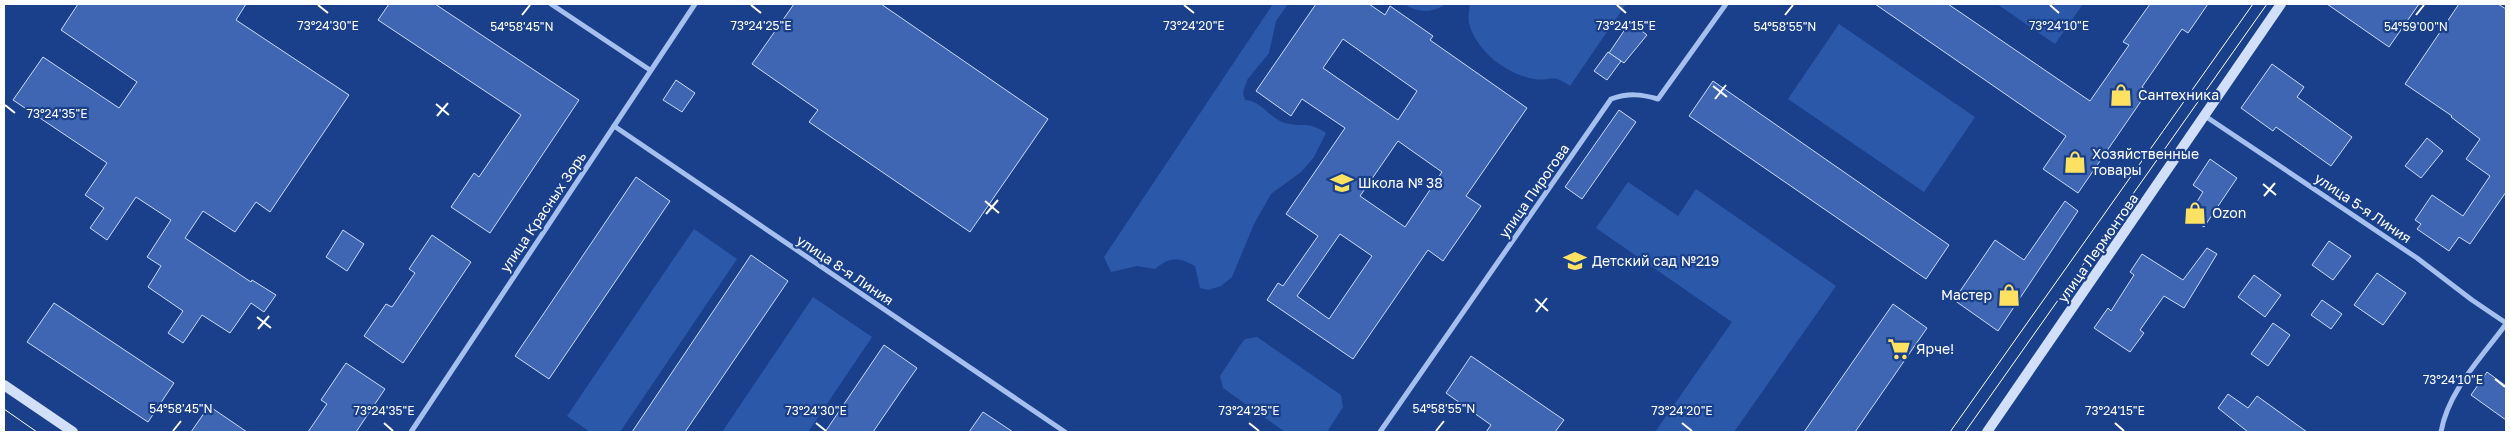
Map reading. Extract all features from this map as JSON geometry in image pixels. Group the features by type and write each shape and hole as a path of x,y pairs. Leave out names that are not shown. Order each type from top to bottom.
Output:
{"main road":[{"name":"улица Лермонтова","path":"1987,432 2281,4"},
{"path":"4,385 73,432"}],"street":[{"path":"551,4 650,70"},
{"name":"улица Красных Зорь","path":"411,432 695,4"},
{"name":"улица Пирогова","path":"1380,432 1611,99 1624,94 1640,94 1658,99 1726,4"},
{"name":"улица 5-я Линия","path":"2205,116 2417,258 2506,323"},
{"name":"улица 8-я Линия","path":"614,126 1065,432"},
{"path":"2441,432 2450,401 2506,323"}],"shaded area":[{"path":"1273,4 1288,4 1276,21 1269,53 1247,80 1243,93 1245,100 1256,103 1280,121 1314,127 1326,133 1314,157 1301,172 1271,194 1254,224 1232,277 1221,286 1208,290 1200,288 1195,266 1175,259 1155,269 1137,266 1111,272 1104,257"},
{"path":"1405,4 1445,4 1436,9 1425,11 1414,9"},
{"path":"1470,4 1626,4 1570,86 1554,78 1540,80 1523,76 1494,60 1478,43 1473,33 1469,23"},
{"path":"1997,4 2083,4 2055,44"},
{"path":"1839,24 1975,117 1924,192 1788,99"},
{"path":"1628,182 1678,216 1696,189 1836,286 1734,432 1655,432 1732,322 1596,228"},
{"path":"694,229 737,259 620,432 590,432 567,416"},
{"path":"813,297 872,337 808,432 722,432"},
{"path":"1257,337 1341,395 1343,407 1327,432 1285,432 1223,388 1220,376 1241,344 1245,339"}],"building":[{"path":"78,4 246,4 236,20 349,95 270,212 256,202 235,232 203,211 185,238 251,282 252,280 276,295 264,312 251,303 230,333 202,315 183,343 168,333 183,311 148,287 161,266 147,257 171,220 136,197 107,240 90,228 104,208 85,195 107,163 13,100 43,57 119,108 137,82 61,30"},
{"path":"389,4 435,4 579,100 490,233 451,207 474,173 479,177 521,115 378,20"},
{"path":"794,4 881,4 1048,119 970,232 809,122 818,110 752,64"},
{"path":"1316,4 1369,4 1385,15 1390,6 1433,36 1430,40 1527,108 1466,196 1481,206 1443,261 1428,250 1353,359 1267,300 1278,283 1283,286 1318,236 1286,214 1345,128 1302,99 1291,116 1256,91","holes":["1343,39 1417,91 1398,120 1323,68","1398,141 1442,172 1405,227 1360,196","1340,234 1372,256 1329,319 1297,296"]},
{"path":"1875,4 1948,4 2090,101 2129,45 2123,42 2150,4 2208,4 2188,33 2182,29 2142,87 2148,91 2078,193 2043,169 2066,136"},
{"path":"2327,4 2419,4 2389,47"},
{"path":"2459,4 2498,4 2506,9 2506,192 2470,244 2459,237 2449,251 2417,229 2421,224 2415,220 2432,195 2463,216 2490,176 2466,159 2480,139 2452,116 2405,84"},
{"path":"1630,22 1647,35 1624,63 1609,53"},
{"path":"1608,52 1621,61 1607,80 1594,71"},
{"path":"2272,64 2304,87 2297,97 2352,137 2331,166 2276,127 2273,131 2241,108"},
{"path":"676,80 695,93 682,112 663,100"},
{"path":"1713,81 1949,245 1926,279 1689,116"},
{"path":"1619,110 1636,122 1582,199 1565,187"},
{"path":"2427,138 2443,151 2421,178 2405,166"},
{"path":"2210,159 2237,178 2204,227 2188,216 2203,192 2193,185"},
{"path":"636,177 670,201 549,379 515,356"},
{"path":"2065,201 2078,211 1998,331 1954,300 1995,240 2024,260"},
{"path":"343,230 364,244 347,271 326,257"},
{"path":"432,235 471,262 403,363 364,336 386,304 392,307 415,273 409,269"},
{"path":"2329,241 2351,256 2333,280 2312,265"},
{"path":"2207,248 2217,254 2184,308 2164,296 2140,330 2144,333 2130,352 2094,328 2108,308 2111,311 2134,275 2130,272 2142,254 2183,280"},
{"path":"751,255 788,281 685,432 632,432"},
{"path":"2377,273 2406,293 2383,325 2354,305"},
{"path":"2254,275 2281,295 2265,317 2238,297"},
{"path":"2322,300 2342,314 2331,329 2311,315"},
{"path":"54,303 174,383 148,422 27,342"},
{"path":"1893,304 1927,328 1855,432 1804,432"},
{"path":"2273,323 2290,335 2268,366 2251,354"},
{"path":"884,345 917,368 873,432 825,432"},
{"path":"1471,356 1564,420 1555,432 1486,432 1491,425 1446,393"},
{"path":"346,363 385,389 356,432 308,432 327,404 321,400"},
{"path":"2487,372 2506,386 2506,420 2471,395"},
{"path":"2228,394 2248,408 2257,396 2307,432 2248,432 2218,408"},
{"path":"209,406 247,432 191,432"},
{"path":"983,412 1013,432 969,432"}],"tram line":[{"path":"1950,432 2253,4"},
{"path":"1965,432 2267,4"},
{"path":"4,409 37,432"}],"place":[{"name":"Сантехника","path":"2121,95"},
{"name":"Хозяйственные товары","path":"2075,162"},
{"name":"Школа № 38","path":"1342,183"},
{"name":"Ozon","path":"2195,213"},
{"name":"Детский сад №219","path":"1575,261"},
{"name":"Мастер","path":"2009,295"},
{"name":"Ярче!","path":"1899,349"}]}
